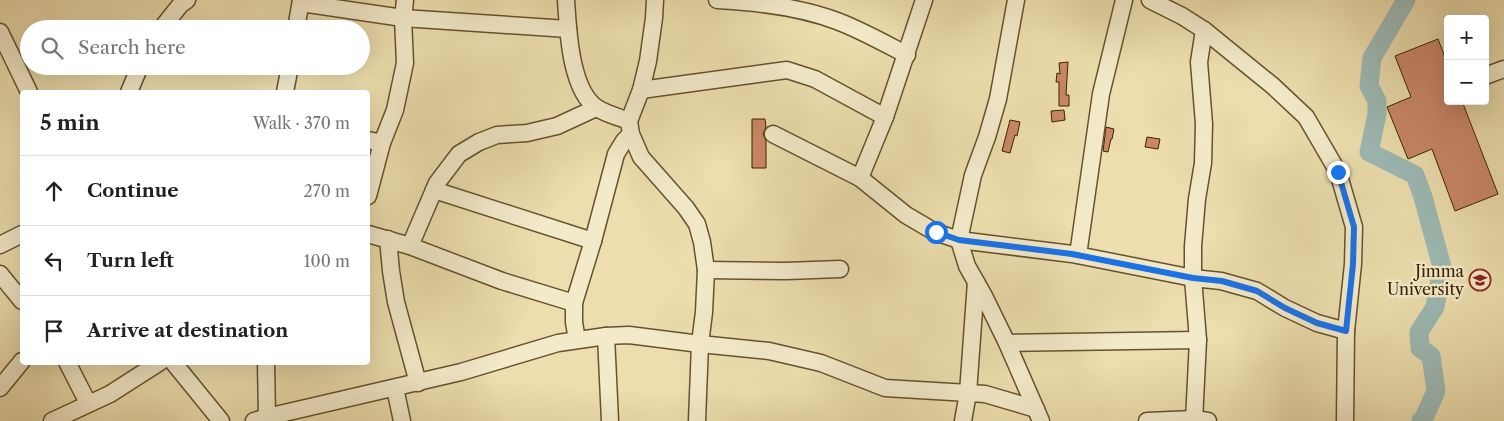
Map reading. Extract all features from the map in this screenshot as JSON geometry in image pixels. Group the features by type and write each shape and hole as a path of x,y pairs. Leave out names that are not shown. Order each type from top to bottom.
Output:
{"street":[{"path":"168,20 181,4 187,0"},
{"path":"370,181 375,142 395,110 405,63 403,18 405,0"},
{"path":"566,0 573,66 585,96 596,108 630,128 641,157 686,208 697,224 706,270 700,344 697,421"},
{"path":"577,340 574,304 616,154 630,128 641,90 648,61 655,0"},
{"path":"717,0 744,2 807,12 838,22 907,55"},
{"path":"860,178 885,117 924,0"},
{"path":"1016,0 998,99 973,175 959,240 967,266 1007,343 1039,415"},
{"path":"1078,255 1101,94 1124,0"},
{"path":"1150,0 1182,16 1204,30 1273,86 1306,117 1338,172 1354,227 1353,264 1346,331 1345,421"},
{"path":"298,20 301,2 403,18 568,30"},
{"path":"1147,421 1199,420 1198,340 1193,278 1193,246 1197,200 1203,163 1204,124 1199,62 1204,30"},
{"path":"0,32 20,73"},
{"path":"641,90 787,70 815,79 885,117"},
{"path":"1489,75 1504,70"},
{"path":"21,75 28,90"},
{"path":"130,90 136,75"},
{"path":"285,90 288,75"},
{"path":"410,246 437,183 460,154 479,142 497,136 527,133 557,126 596,108"},
{"path":"774,134 860,178 906,215 936,232 959,240 1078,255 1193,278 1222,281 1257,291 1285,308 1317,323 1346,331"},
{"path":"434,190 593,241"},
{"path":"370,234 410,246 502,281 574,304"},
{"path":"0,245 20,235"},
{"path":"388,239 396,302 418,383"},
{"path":"706,270 786,271 840,269"},
{"path":"0,274 20,298"},
{"path":"963,421 968,393 976,282"},
{"path":"266,365 261,419 461,372 558,343 606,336 629,335 769,351 821,363 885,388 986,394 1039,415"},
{"path":"606,336 610,421"},
{"path":"1007,343 1198,340"},
{"path":"0,388 20,363"},
{"path":"69,365 88,403"},
{"path":"52,421 110,394 155,365"},
{"path":"175,365 221,421"},
{"path":"395,388 402,421"}],"building":[{"path":"1438,39 1444,55 1444,105 1464,105 1498,194 1455,211 1432,149 1408,159 1387,107 1411,97 1395,56"},
{"path":"1068,62 1066,95 1069,95 1069,106 1059,106 1059,82 1056,82 1057,73 1060,74 1059,63"},
{"path":"1064,110 1065,120 1052,122 1051,111"},
{"path":"752,119 765,119 766,127 763,134 766,141 766,168 752,168"},
{"path":"1010,120 1020,122 1010,153 1002,151"},
{"path":"1106,127 1114,129 1108,152 1103,151"},
{"path":"1147,137 1160,139 1158,149 1145,147"}],"waterway":[{"path":"1406,0 1372,58 1369,86 1377,101 1377,114 1369,152 1415,175 1442,267 1435,307 1419,332 1420,348 1431,356 1436,391 1421,421"}],"place":[{"name":"Jimma University","path":"1480,280"}],"route":[{"path":"936,232 959,240 1072,254 1193,278 1222,281 1257,291 1285,308 1317,323 1346,331 1353,264 1354,227 1338,172"}]}
